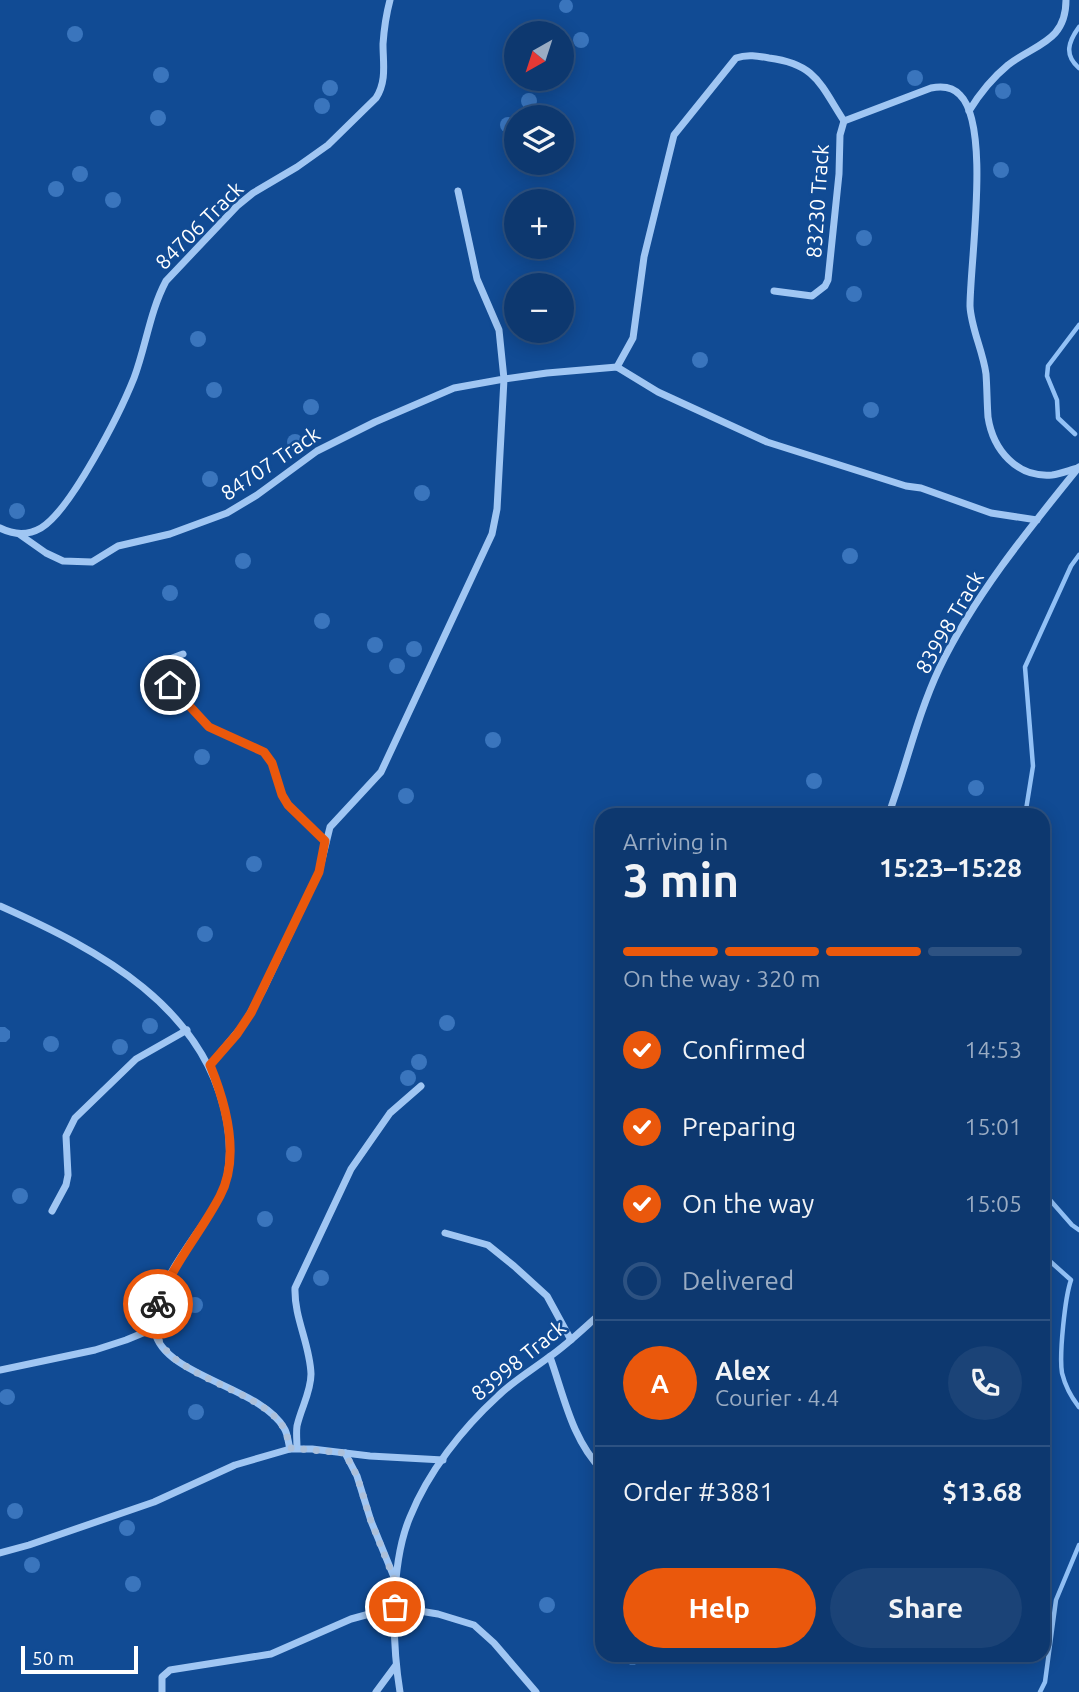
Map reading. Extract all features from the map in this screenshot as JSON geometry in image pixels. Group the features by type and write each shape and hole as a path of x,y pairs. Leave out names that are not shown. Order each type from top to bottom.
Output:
{"street":[{"name":"84706 Track","path":"22,534 41,528 52,519 94,458 135,376 159,295 166,281 237,206 328,145 382,90 384,23 390,0"},
{"path":"1066,0 1064,20 1059,30 993,78 969,111 974,131 976,181 970,308 986,372 992,433 999,448 1007,459 1029,472 1056,475 1079,467"},
{"path":"844,121 821,84 796,63 753,56 736,58 674,135 644,257 633,338 617,367 658,392 790,451 906,486 921,488 991,513 1037,520"},
{"name":"83230 Track","path":"774,291 812,296 825,286 828,280 839,174 840,135 844,121 938,86 953,89 961,95 969,111"},
{"path":"210,1065 237,1034 257,1001 319,872 330,827 381,772 492,534 497,509 504,379 499,330 477,279 458,191"},
{"name":"84707 Track","path":"0,528 11,534 22,534 46,553 63,561 92,562 117,546 170,534 227,513 257,495 317,450 454,388 547,373 617,367"},
{"name":"83998 Track","path":"891,808 916,727 939,670 958,634 983,593 1079,467"},
{"path":"183,654 159,663 155,667 156,670 209,727 264,752 272,763 288,805 325,841"},
{"path":"0,906 85,949 131,979 160,1001 187,1030 210,1065 224,1107 229,1137 229,1171 220,1196 176,1264 163,1290 156,1309 155,1328 159,1342 187,1368 251,1400 277,1420 293,1448"},
{"path":"52,1211 66,1185 66,1136 75,1118 136,1059 187,1030"},
{"path":"293,1448 311,1377 310,1356 295,1301 295,1288 363,1149 390,1113 421,1086"},
{"path":"445,1233 479,1242 502,1255 547,1296 571,1340"},
{"name":"83998 Track","path":"400,1692 396,1665 396,1584 409,1518 443,1460 474,1419 500,1394 550,1357 595,1318"},
{"path":"0,1370 95,1350 155,1328"},
{"path":"550,1357 575,1429 595,1463"},
{"path":"0,1553 143,1506 235,1465 293,1448 443,1460"},
{"path":"345,1453 357,1476 371,1521 396,1584"},
{"path":"162,1692 162,1677 170,1670 265,1656 351,1619 395,1607 438,1614 474,1625 494,1643 536,1692"},
{"path":"376,1692 396,1665"}],"building":[{"path":"563,-1 569,-1 573,6 569,13 563,13 559,9 559,3"},
{"path":"75,26 83,34 75,42 67,34"},
{"path":"578,33 584,33 588,37 588,43 584,47 578,47 574,43 574,37"},
{"path":"161,67 169,75 161,83 153,75"},
{"path":"915,70 923,78 915,86 907,78"},
{"path":"330,80 338,88 330,96 322,88"},
{"path":"1003,83 1011,91 1003,99 995,91"},
{"path":"529,93 536,98 535,105 523,105 521,101"},
{"path":"322,98 330,106 322,114 314,106"},
{"path":"158,110 166,118 158,126 150,118"},
{"path":"1001,162 1009,170 1001,178 993,170"},
{"path":"80,166 88,174 80,182 72,174"},
{"path":"56,181 64,189 56,197 48,189"},
{"path":"113,192 121,200 113,208 105,200"},
{"path":"864,230 872,238 864,246 856,238"},
{"path":"854,286 862,294 854,302 846,294"},
{"path":"198,331 206,339 198,347 190,339"},
{"path":"700,352 708,360 700,368 692,360"},
{"path":"214,382 222,390 214,398 206,390"},
{"path":"311,399 319,407 311,415 303,407"},
{"path":"871,402 879,410 871,418 863,410"},
{"path":"295,434 303,442 295,450 287,442"},
{"path":"210,471 218,479 210,487 202,479"},
{"path":"422,485 430,493 422,501 414,493"},
{"path":"17,503 25,511 17,519 9,511"},
{"path":"850,548 858,556 850,564 842,556"},
{"path":"243,553 251,561 243,569 235,561"},
{"path":"170,585 178,593 170,601 162,593"},
{"path":"322,613 330,621 322,629 314,621"},
{"path":"375,637 383,645 375,653 367,645"},
{"path":"414,641 422,649 414,657 406,649"},
{"path":"397,658 405,666 397,674 389,666"},
{"path":"493,732 501,740 493,748 485,740"},
{"path":"202,749 210,757 202,765 194,757"},
{"path":"814,773 822,781 814,789 806,781"},
{"path":"976,780 984,788 976,796 968,788"},
{"path":"406,788 414,796 406,804 398,796"},
{"path":"254,856 262,864 254,872 246,864"},
{"path":"205,926 213,934 205,942 197,934"},
{"path":"447,1015 455,1023 447,1031 439,1023"},
{"path":"150,1018 158,1026 150,1034 142,1026"},
{"path":"0,1027 10,1031 10,1038 6,1042 0,1042"},
{"path":"51,1036 59,1044 51,1052 43,1044"},
{"path":"120,1039 128,1047 120,1055 112,1047"},
{"path":"419,1054 427,1062 419,1070 411,1062"},
{"path":"408,1070 416,1078 408,1086 400,1078"},
{"path":"294,1146 302,1154 294,1162 286,1154"},
{"path":"20,1188 28,1196 20,1204 12,1196"},
{"path":"265,1211 273,1219 265,1227 257,1219"},
{"path":"321,1270 329,1278 321,1286 313,1278"},
{"path":"195,1297 203,1305 195,1313 187,1305"},
{"path":"7,1389 15,1397 7,1405 -1,1397"},
{"path":"196,1404 204,1412 196,1420 188,1412"},
{"path":"15,1503 23,1511 15,1519 7,1511"},
{"path":"127,1520 135,1528 127,1536 119,1528"},
{"path":"32,1557 40,1565 32,1573 24,1565"},
{"path":"133,1576 141,1584 133,1592 125,1584"},
{"path":"547,1597 555,1605 547,1613 539,1605"}],"waterway":[{"path":"1079,27 1069,48 1071,58 1079,68"},
{"path":"1075,434 1058,418 1057,400 1047,376 1048,366 1079,325"},
{"path":"1026,808 1033,766 1025,667 1071,566 1079,555"},
{"path":"1050,1200 1079,1230"},
{"path":"1050,1261 1071,1280 1065,1312 1061,1365 1067,1386 1079,1407"},
{"path":"1050,1645 1056,1600 1079,1545"},
{"path":"1040,1692 1045,1682 1048,1662"}],"way so far":[{"path":"158,1304 155,1332 159,1342 174,1358 187,1368 251,1400 267,1412 281,1423 290,1448 345,1453 357,1476 371,1521 396,1584 395,1607"}],"route":[{"path":"158,1304 176,1264 220,1196 229,1171 229,1137 224,1107 210,1065 251,1013 319,872 325,841 288,805 272,763 264,752 209,727 170,685"}]}
